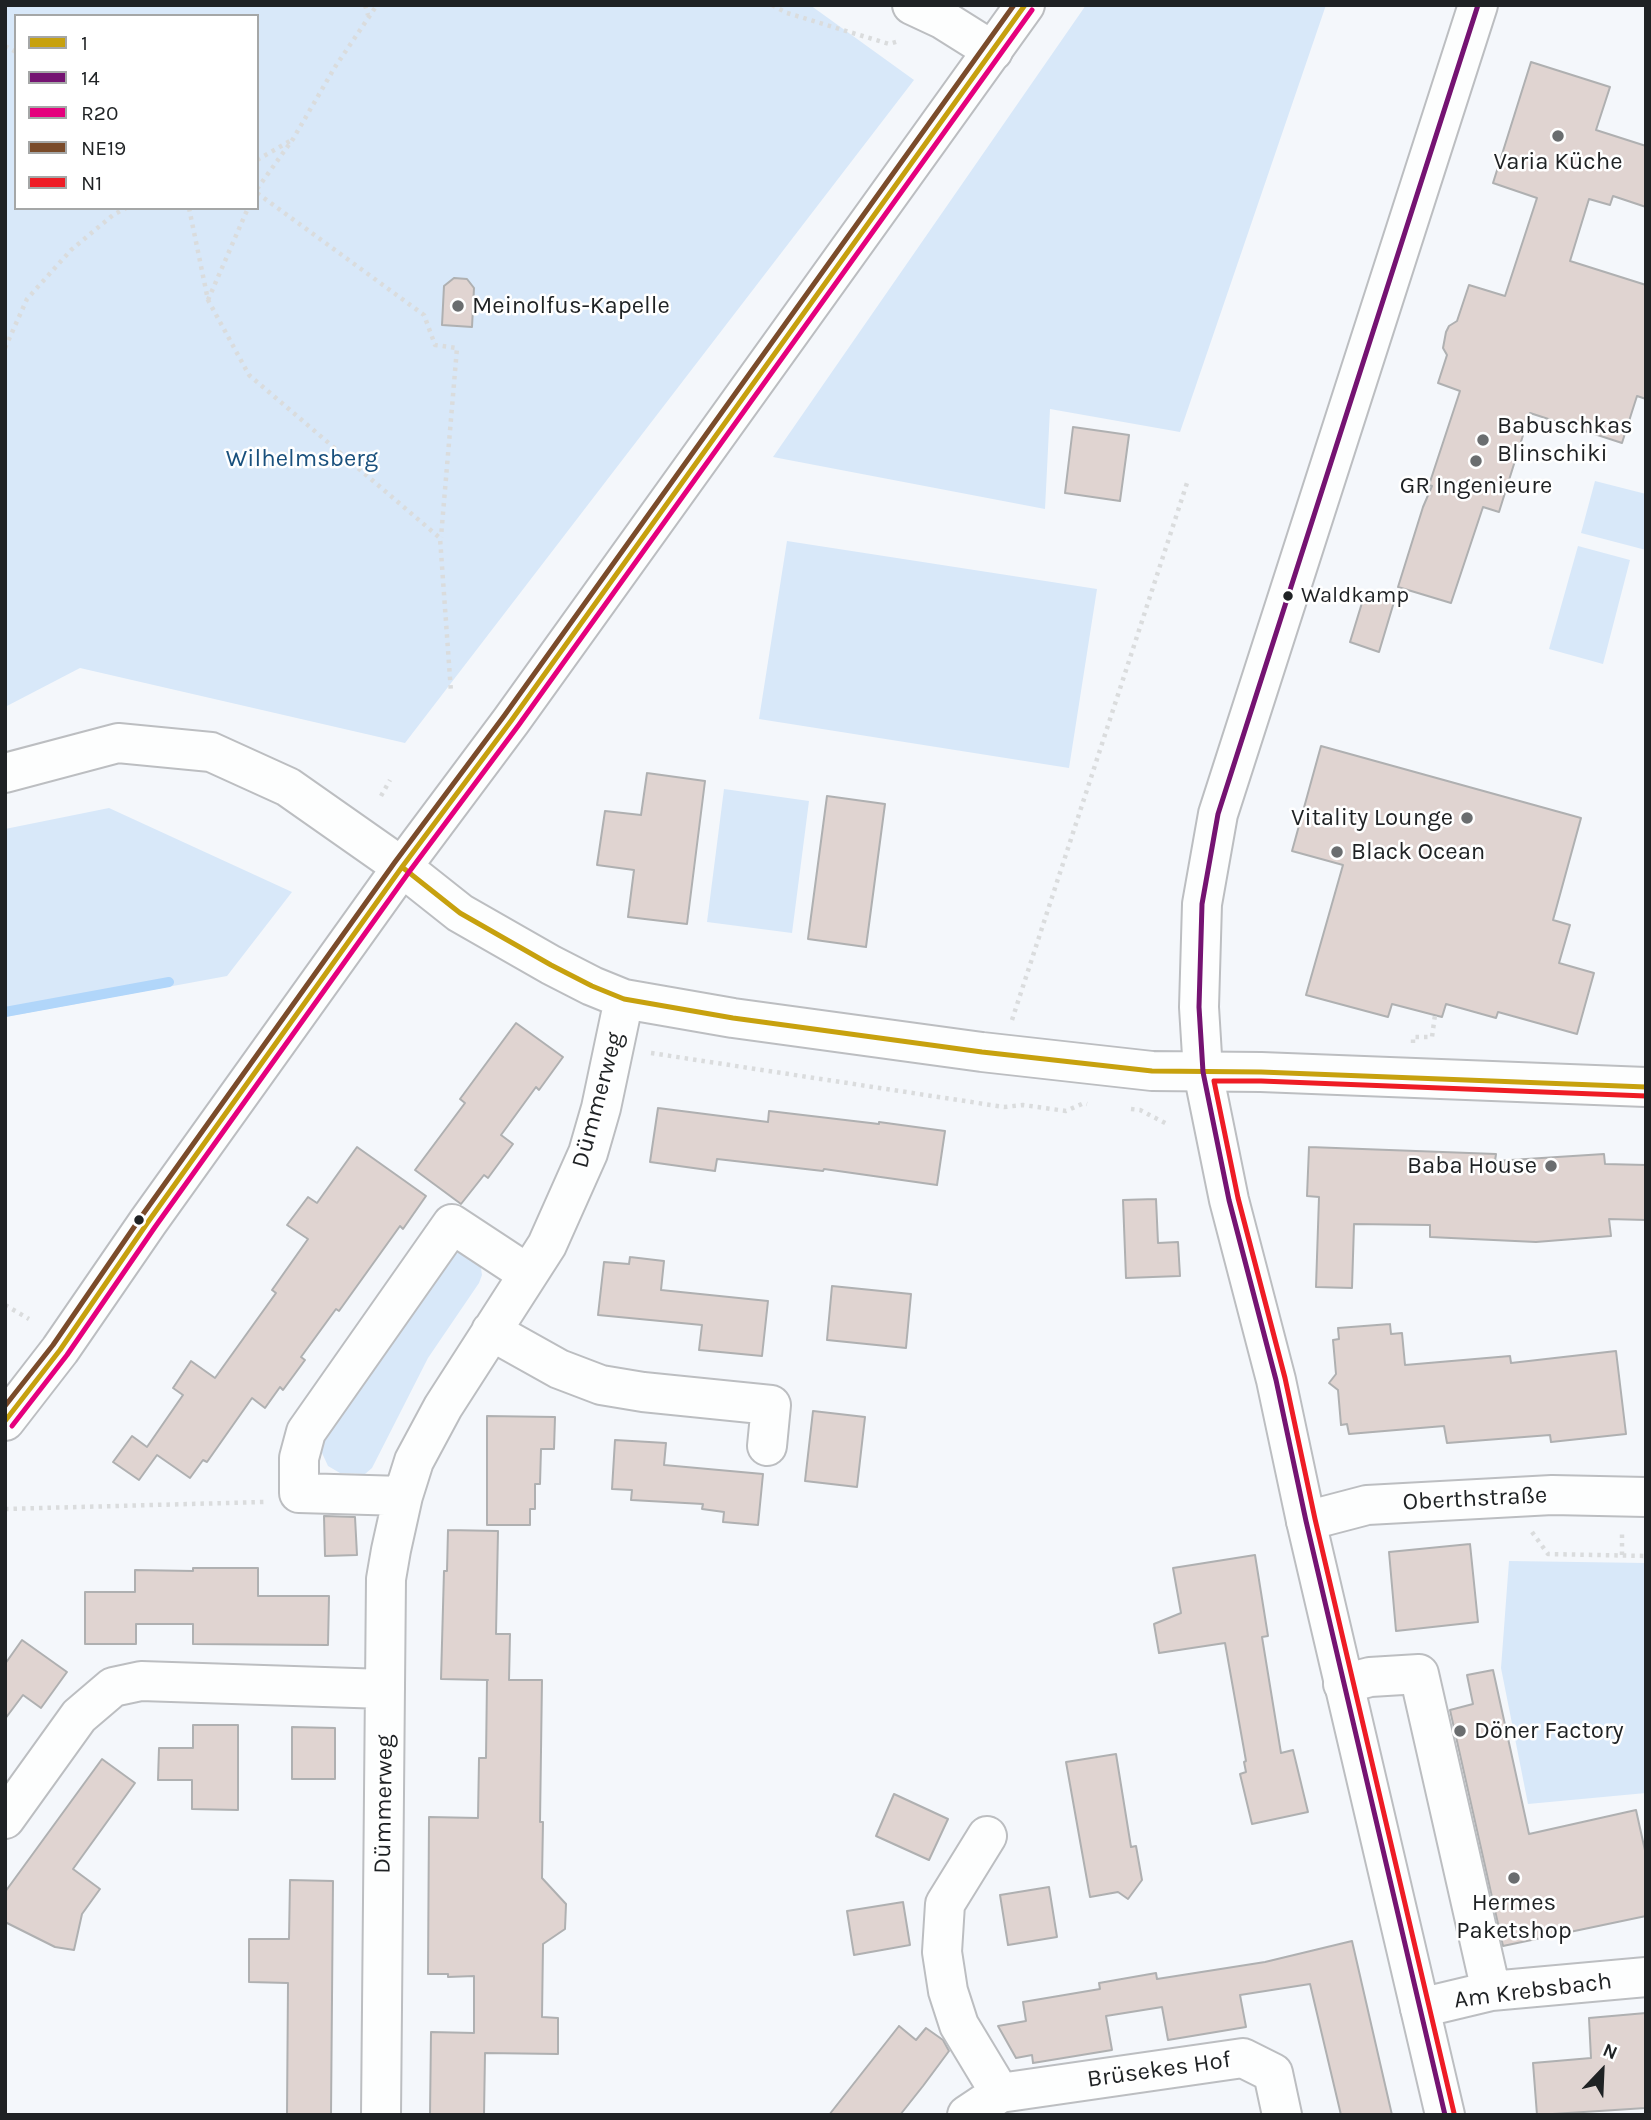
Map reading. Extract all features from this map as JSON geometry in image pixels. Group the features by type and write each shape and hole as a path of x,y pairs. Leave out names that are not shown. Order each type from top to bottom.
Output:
{"street":[{"path":"5,1421 60,1350 402,867 511,721 1025,5"},
{"path":"1445,2115 1343,1684 1276,1380 1229,1200 1203,1072 1199,1007 1202,904 1218,814 1478,5"},
{"path":"934,10 997,45"},
{"path":"5,773 118,743 211,752 288,787 402,867 460,913 551,965 624,999 733,1018 1008,1055 1152,1071 1261,1072 1646,1087"},
{"name":"Dümmerweg","path":"381,2115 386,1579 403,1496 414,1461 443,1407 552,1235 588,1153 601,1108 624,999"},
{"path":"403,1496 299,1493 299,1458 306,1432 452,1224 528,1273"},
{"path":"491,1331 559,1368 601,1385 771,1405 767,1446"},
{"name":"Oberthstraße","path":"1306,1521 1367,1505 1552,1495 1646,1497"},
{"path":"1343,1684 1370,1677 1419,1674 1491,1991"},
{"path":"5,1819 79,1716 113,1687 141,1681 385,1689"},
{"path":"987,1836 945,1904 942,1952 948,1991 959,2025 1000,2093"},
{"name":"Am Krebsbach","path":"1420,2008 1491,1991 1646,1978"},
{"name":"Brüsekes Hof","path":"967,2115 1000,2093 1243,2058 1273,2073 1282,2115"}],"path":[{"path":"365,5 368,16"},
{"path":"259,188 377,5"},
{"path":"772,5 787,13 888,44 936,28 934,10"},
{"path":"259,159 293,139"},
{"path":"259,192 424,314 435,345 457,348 440,538 451,692"},
{"path":"5,348 7,337 27,299 62,260 122,210"},
{"path":"189,210 208,300 249,374 440,538"},
{"path":"208,300 247,210"},
{"path":"1008,1055 1013,1012 1187,483"},
{"path":"381,796 390,780"},
{"path":"1413,1037 1432,1037 1435,1015"},
{"path":"643,1051 1004,1107 1023,1105 1066,1111 1083,1103 1095,1105"},
{"path":"1129,1109 1140,1111 1167,1124"},
{"path":"5,1305 29,1320"},
{"path":"5,1509 259,1504 299,1493"},
{"path":"1506,1497 1548,1554 1646,1556"}],"green space":[{"name":"Wilhelmsberg","path":"5,5 810,5 914,80 405,743 80,668 5,707"},
{"path":"1086,5 1326,5 1180,432 1050,409 1045,509 773,457"},
{"path":"1595,481 1646,494 1646,550 1581,533"},
{"path":"787,541 1097,589 1069,768 759,719"},
{"path":"1578,546 1630,560 1603,664 1549,649"},
{"path":"724,789 809,801 792,933 707,922"},
{"path":"109,808 292,892 227,976 5,1017 5,829"},
{"path":"460,1252 480,1262 482,1275 479,1283 428,1358 372,1468 365,1474 340,1473 328,1466 320,1444 453,1255"},
{"path":"1509,1561 1646,1563 1646,1793 1528,1804 1501,1668"}],"building":[{"path":"1531,62 1610,87 1596,130 1646,146 1646,207 1613,196 1610,205 1589,199 1570,261 1646,285 1646,399 1637,396 1622,443 1530,413 1499,512 1483,507 1451,603 1398,587 1460,391 1438,383 1447,355 1443,348 1446,332 1449,326 1457,321 1469,285 1505,296 1537,198 1493,183"},
{"name":"Meinolfus-Kapelle","path":"454,278 467,279 474,288 472,327 442,325 444,286"},
{"path":"1073,427 1129,435 1120,501 1065,493"},
{"path":"1365,593 1394,602 1379,652 1350,642"},
{"path":"1321,746 1581,818 1553,920 1570,925 1559,963 1594,973 1577,1034 1498,1012 1496,1018 1446,1004 1442,1017 1392,1004 1388,1017 1306,995 1343,865 1292,851"},
{"path":"647,773 705,781 687,924 628,917 634,870 597,865 605,811 641,815"},
{"path":"827,796 885,804 866,947 808,939"},
{"path":"516,1023 563,1057 539,1090 536,1087 501,1135 513,1144 488,1178 484,1175 461,1204 415,1170 465,1103 460,1099"},
{"path":"658,1108 768,1122 769,1111 945,1131 937,1185 824,1169 717,1159 715,1171 650,1162"},
{"path":"357,1147 426,1196 403,1229 400,1226 339,1311 336,1309 301,1357 305,1360 283,1390 280,1387 265,1408 252,1398 207,1462 203,1460 190,1478 157,1455 139,1480 113,1462 132,1436 147,1447 183,1395 173,1388 191,1361 215,1378 276,1293 272,1290 308,1239 287,1225 308,1197 317,1203"},
{"path":"1309,1147 1496,1154 1495,1161 1604,1154 1605,1164 1646,1165 1646,1220 1609,1219 1611,1236 1536,1242 1430,1237 1430,1225 1354,1224 1352,1288 1316,1287 1319,1197 1307,1196"},
{"path":"1156,1199 1158,1243 1178,1242 1180,1276 1126,1278 1123,1200"},
{"path":"630,1257 664,1261 661,1290 768,1301 762,1356 699,1350 702,1325 598,1315 604,1262 629,1264"},
{"path":"832,1286 911,1294 906,1348 827,1340"},
{"path":"1390,1324 1391,1334 1402,1333 1405,1365 1510,1356 1511,1363 1616,1351 1626,1434 1551,1442 1550,1435 1447,1443 1444,1426 1349,1434 1347,1424 1341,1425 1338,1390 1329,1383 1336,1374 1333,1340 1339,1339 1338,1328"},
{"path":"813,1411 865,1417 857,1487 805,1481"},
{"path":"487,1416 555,1417 554,1449 541,1449 540,1484 535,1484 535,1509 530,1509 530,1525 487,1525"},
{"path":"615,1440 666,1443 664,1465 763,1474 758,1525 723,1522 724,1512 702,1509 703,1504 631,1500 632,1490 612,1489"},
{"path":"324,1516 355,1517 357,1555 325,1556"},
{"path":"448,1530 498,1531 496,1634 510,1634 509,1680 542,1680 542,1878 566,1904 565,1929 543,1944 542,2017 558,2018 558,2054 485,2053 484,2115 430,2115 431,2032 474,2033 474,1976 448,1977 448,1974 428,1974 429,1817 478,1818 479,1758 486,1758 488,1680 441,1679"},
{"path":"1470,1544 1478,1622 1396,1631 1389,1552"},
{"path":"1255,1555 1268,1636 1262,1637 1281,1753 1293,1750 1308,1812 1252,1824 1240,1774 1246,1772 1246,1761 1225,1643 1159,1653 1154,1624 1181,1613 1173,1568"},
{"path":"193,1568 258,1568 258,1596 329,1596 328,1645 193,1644 193,1624 136,1624 136,1644 85,1644 85,1592 135,1592 135,1570 193,1571"},
{"path":"22,1640 67,1672 41,1708 23,1695 5,1719 5,1664"},
{"path":"1493,1670 1529,1834 1636,1810 1646,1855 1646,1916 1503,1946 1450,1710 1473,1704 1467,1675"},
{"path":"193,1725 238,1725 238,1810 192,1809 192,1780 158,1780 159,1748 193,1748"},
{"path":"292,1727 335,1728 335,1779 292,1779"},
{"path":"1116,1754 1131,1847 1136,1846 1142,1880 1128,1899 1118,1892 1090,1897 1066,1762"},
{"path":"102,1759 135,1783 73,1869 100,1889 82,1914 74,1950 55,1947 5,1922 5,1892"},
{"path":"894,1794 948,1819 929,1860 876,1836"},
{"path":"290,1880 333,1881 331,2115 287,2115 288,1983 249,1982 249,1939 289,1939"},
{"path":"1049,1887 1057,1937 1008,1945 1000,1895"},
{"path":"903,1902 910,1945 854,1955 847,1911"},
{"path":"1352,1941 1392,2115 1341,2115 1310,1984 1240,1995 1246,2027 1168,2040 1162,2007 1106,2016 1112,2050 1033,2063 1032,2055 1016,2058 998,2026 1026,2021 1023,2002 1100,1989 1099,1983 1156,1973 1157,1979 1265,1962"},
{"path":"1646,2013 1646,2108 1537,2115 1533,2063 1591,2058 1589,2018"},
{"path":"899,2026 916,2040 926,2028 943,2040 949,2051 923,2086 900,2115 829,2115"}],"waterway":[{"path":"5,1012 169,982"}],"transit line":[{"name":"NE19","path":"5,1406 53,1345 141,1217 395,862 504,716 1014,5"},
{"name":"1","path":"5,1421 60,1350 148,1222 402,867 511,721 1025,5"},
{"name":"14","path":"1445,2115 1306,1521 1276,1380 1229,1200 1203,1072 1199,1007 1202,904 1218,814 1478,5"},
{"name":"R20","path":"12,1426 67,1355 155,1227 409,872 518,726 1032,10"},
{"name":"1","path":"402,867 460,913 551,965 624,999 733,1018 982,1052 1152,1071 1261,1072 1646,1087"},
{"name":"N1","path":"1454,2113 1315,1519 1285,1378 1238,1198 1214,1081 1646,1096"}],"place":[{"name":"Varia Küche","path":"1558,136"},
{"name":"Meinolfus-Kapelle","path":"458,306"},
{"name":"Babuschkas Blinschiki","path":"1483,440"},
{"name":"GR Ingenieure","path":"1476,461"},
{"name":"Waldkamp","path":"1288,596"},
{"name":"Vitality Lounge","path":"1467,818"},
{"name":"Black Ocean","path":"1337,852"},
{"name":"Baba House","path":"1551,1166"},
{"name":"Döner Factory","path":"1460,1731"},
{"name":"Hermes Paketshop","path":"1514,1878"}]}
